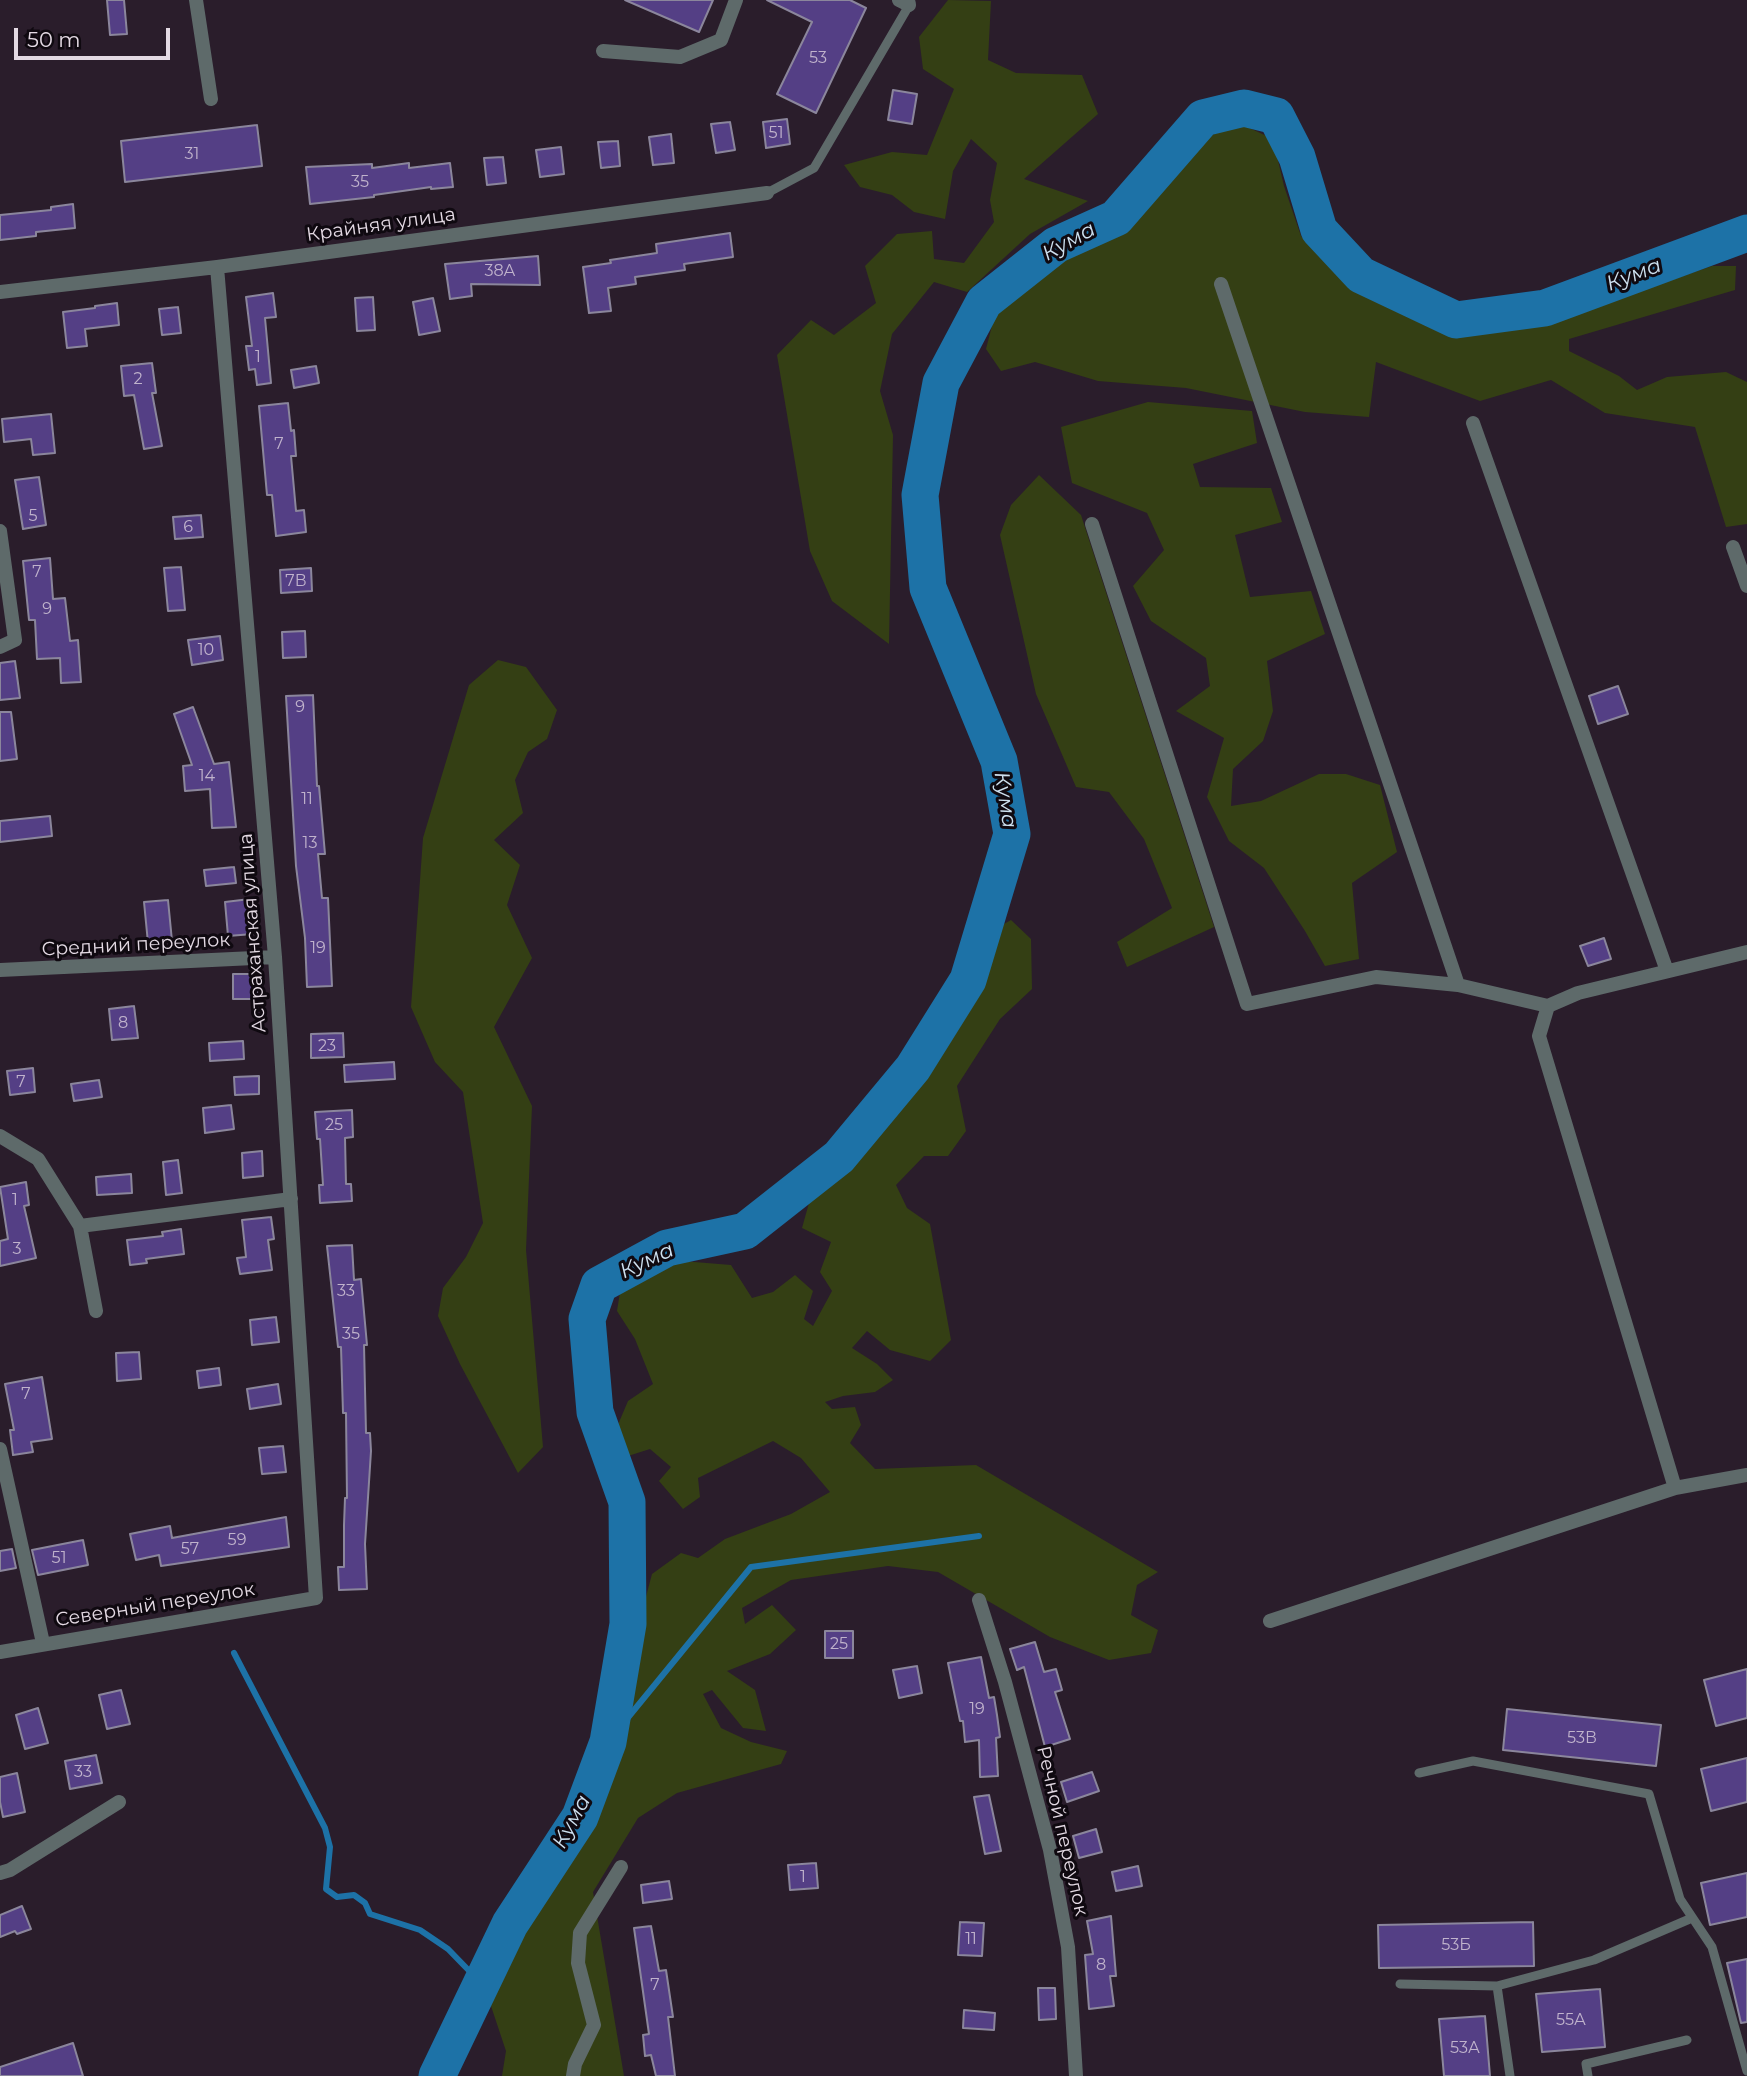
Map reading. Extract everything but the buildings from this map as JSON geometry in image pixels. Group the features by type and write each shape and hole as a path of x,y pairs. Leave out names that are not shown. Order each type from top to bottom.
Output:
{"street":[{"path":"197,0 211,99"},
{"path":"603,51 680,57 721,40 736,0"},
{"name":"Крайняя улица","path":"0,292 217,267 767,193"},
{"name":"Астраханская улица","path":"217,267 275,957 316,1598"},
{"path":"1221,284 1458,985"},
{"path":"1473,423 1667,971"},
{"path":"1092,524 1247,1003 1376,977 1458,985 1548,1006 1578,993 1747,952"},
{"path":"0,531 15,640 0,647"},
{"path":"1733,547 1747,586"},
{"name":"Средний переулок","path":"0,970 275,957"},
{"path":"1548,1006 1539,1036 1675,1488"},
{"path":"0,1136 38,1159 80,1226 96,1311"},
{"path":"80,1226 291,1199"},
{"path":"0,1449 43,1643"},
{"path":"1270,1621 1675,1488 1747,1475"},
{"name":"Северный переулок","path":"0,1652 316,1598"},
{"name":"Речной переулок","path":"979,1600 1005,1682 1051,1850 1068,1947 1076,2076"},
{"path":"0,1873 10,1870 119,1802"},
{"path":"573,2076 575,2064 594,2025 578,1963 580,1933 621,1867"}],"lane":[{"path":"767,193 814,168 907,2"},
{"path":"1419,1773 1473,1761 1649,1794 1680,1899 1712,1947 1747,2071"},
{"path":"1400,1984 1497,1986 1594,1960 1692,1918"},
{"path":"1497,1986 1510,2076"},
{"path":"1588,2076 1586,2064 1687,2040"}],"green space":[{"path":"948,0 991,1 988,60 1016,73 1082,75 1098,114 1024,179 1088,201 1030,234 967,292 934,282 892,334 880,391 893,435 889,644 832,601 810,551 777,355 811,320 834,335 876,303 865,266 897,234 932,231 934,259 964,263 994,222 990,200 997,163 971,139 953,171 945,219 914,212 892,195 860,187 844,165 892,152 927,155 954,89 923,69 919,37"},
{"path":"1241,124 1273,139 1284,186 1301,236 1346,282 1455,332 1555,320 1712,266 1736,266 1735,290 1569,339 1569,351 1619,376 1637,390 1667,377 1726,372 1747,382 1747,524 1726,527 1695,427 1605,413 1551,380 1480,401 1376,362 1369,417 1305,412 1186,388 1098,381 1035,362 1001,371 986,349 996,310 1072,253 1120,235 1201,139"},
{"path":"1148,402 1252,411 1257,443 1193,464 1200,487 1271,488 1282,522 1235,535 1250,597 1311,591 1325,634 1267,661 1273,711 1263,741 1233,769 1231,806 1261,801 1319,774 1346,774 1380,785 1397,852 1352,883 1359,959 1325,966 1264,868 1229,841 1207,797 1224,738 1176,711 1210,686 1206,658 1151,621 1133,586 1164,550 1147,513 1072,483 1061,427"},
{"path":"1039,475 1081,515 1214,927 1127,967 1117,942 1172,908 1144,839 1109,792 1076,787 1036,694 1000,535 1011,505"},
{"path":"498,660 526,667 557,710 547,739 528,752 515,780 523,813 494,840 520,865 507,905 532,958 494,1027 532,1106 526,1250 543,1447 518,1473 460,1364 438,1316 443,1288 466,1257 483,1223 463,1092 435,1062 411,1007 423,838 469,685"},
{"path":"1011,920 1031,939 1032,989 1000,1019 957,1086 966,1131 948,1156 924,1156 896,1185 907,1208 930,1224 951,1340 930,1361 890,1350 867,1331 852,1348 877,1364 893,1380 875,1392 843,1396 825,1402 832,1409 855,1407 861,1425 850,1443 875,1469 976,1465 1158,1572 1137,1585 1131,1615 1158,1630 1151,1653 1109,1660 1050,1637 938,1572 888,1566 791,1580 742,1608 745,1624 772,1605 796,1630 770,1654 727,1671 755,1690 766,1731 743,1728 712,1690 703,1694 721,1728 751,1742 787,1751 781,1764 677,1793 638,1818 593,1892 624,2076 502,2076 506,2051 490,2003 519,1937 590,1821 616,1749 639,1666 640,1619 652,1574 681,1553 698,1558 725,1539 791,1514 830,1492 801,1458 773,1441 698,1478 700,1497 683,1509 659,1481 671,1467 650,1449 628,1456 614,1434 628,1401 653,1384 635,1339 617,1311 620,1292 670,1260 731,1265 752,1298 773,1292 795,1275 813,1291 804,1319 813,1326 832,1291 820,1272 831,1242 802,1228 809,1203 844,1169 924,1079 975,998 995,929"}],"waterway":[{"name":"Кума","path":"437,2076 510,1924 580,1817 608,1742 628,1624 627,1502 595,1412 587,1319 599,1285 667,1248 745,1231 839,1157 913,1068 968,980 1012,834 999,761 928,588 920,495 941,383 984,302 1056,245 1116,218 1203,118 1244,108 1276,116 1297,157 1319,230 1361,275 1456,320 1545,308 1747,233"},
{"path":"608,1742 751,1567 979,1536"},
{"path":"234,1653 325,1828 330,1847 326,1889 337,1897 354,1895 365,1903 370,1914 420,1930 448,1949 481,1983"}]}
